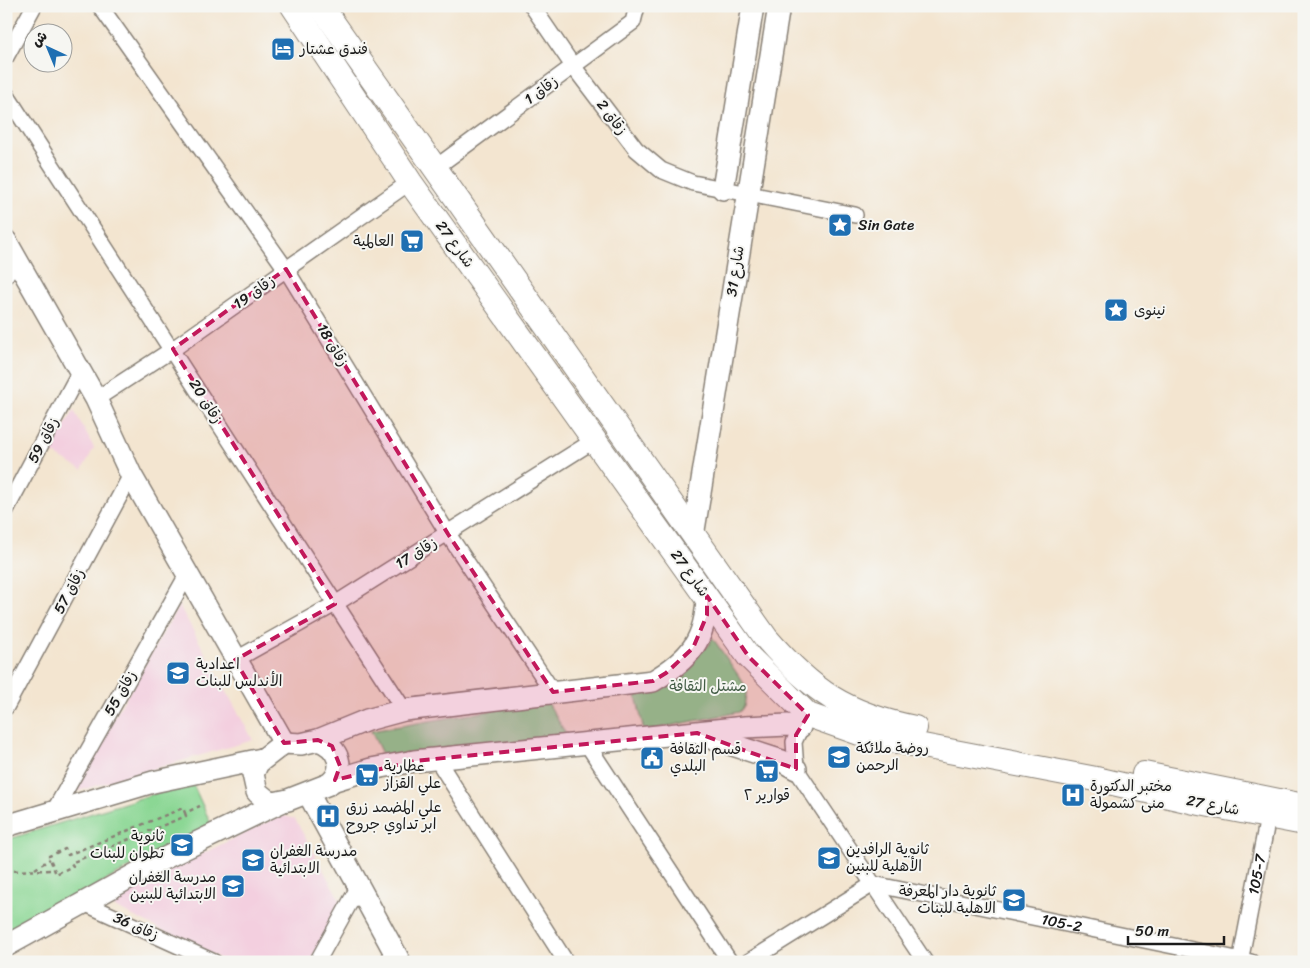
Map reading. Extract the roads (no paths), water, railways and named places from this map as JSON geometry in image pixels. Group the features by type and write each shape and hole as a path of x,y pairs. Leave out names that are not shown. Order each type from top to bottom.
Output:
{"main road":[{"name":"شارع 27","path":"292,6 327,54 410,182 535,356 593,441 707,596 749,657 804,721 865,735 1096,779 1304,823"},
{"name":"شارع 27","path":"321,6 766,638 791,666 821,693 852,709 887,723 1304,806"},
{"path":"535,356 557,340"}],"street":[{"path":"6,57 34,6"},
{"name":"زقاق 18","path":"100,6 286,269 448,534 553,692"},
{"name":"زقاق 2","path":"532,6 573,66 636,148 661,170 693,183 748,192 855,215"},
{"name":"زقاق 1","path":"435,168 634,22 637,6"},
{"path":"723,189 753,6"},
{"name":"شارع 31","path":"693,536 779,6"},
{"name":"زقاق 20","path":"6,94 173,349 334,604 404,710"},
{"name":"زقاق 19","path":"96,399 173,349 410,182"},
{"path":"9,258 80,370 96,399 131,476 284,744"},
{"name":"زقاق 59","path":"6,510 80,370"},
{"name":"زقاق 17","path":"235,660 334,604 593,441"},
{"name":"زقاق 57","path":"6,706 131,476"},
{"name":"زقاق 55","path":"54,811 187,575"},
{"path":"6,826 152,782 262,758 284,744 301,744 318,740 360,723 404,710 653,680 682,662 694,648 702,632 707,614 707,596"},
{"path":"6,946 161,860 281,802 308,793 335,780 389,765 745,727 788,725 804,721"},
{"path":"796,769 794,742 804,721"},
{"path":"697,733 782,761 796,769 925,962"},
{"path":"318,740 332,746 336,752 340,766 335,780"},
{"path":"587,744 730,962"},
{"path":"229,826 255,789 253,774 262,758"},
{"path":"438,760 566,962"},
{"path":"210,769 232,776 255,789 268,801 281,802"},
{"path":"308,793 400,962"},
{"name":"105-7","path":"1244,961 1268,816"},
{"path":"748,962 873,884"},
{"name":"105-2","path":"873,884 1244,961"},
{"path":"317,962 359,886"},
{"name":"زقاق 36","path":"84,902 214,962"}],"place":[{"name":"فندق عشتار","path":"283,49"},
{"name":"Sin Gate","path":"840,225"},
{"name":"العالمية","path":"412,241"},
{"name":"نينوى","path":"1116,310"},
{"name":"اعدادية الأندلس للبنات","path":"178,673"},
{"name":"روضة ملائكة الرحمن","path":"839,757"},
{"name":"قسم الثقافة البلدي","path":"652,758"},
{"name":"قوارير ٢","path":"767,771"},
{"name":"عطارية علي القزاز","path":"367,775"},
{"name":"مختبر الدكتورة منى كشمولة","path":"1073,795"},
{"name":"علي المضمد زرق ابر تداوي جروح","path":"328,816"},
{"name":"ثانوية تطوان للبنات","path":"182,845"},
{"name":"ثانوية الرافدين الأهلية للبنين","path":"829,858"},
{"name":"مدرسة الغفران الابتدائية","path":"253,860"},
{"name":"مدرسة الغفران الابتدائية للبنين","path":"233,886"},
{"name":"ثانوية دار المعرفة الاهلية للبنات","path":"1014,900"}],"park label":[{"name":"مشتل الثقافة","path":"708,686"}]}
